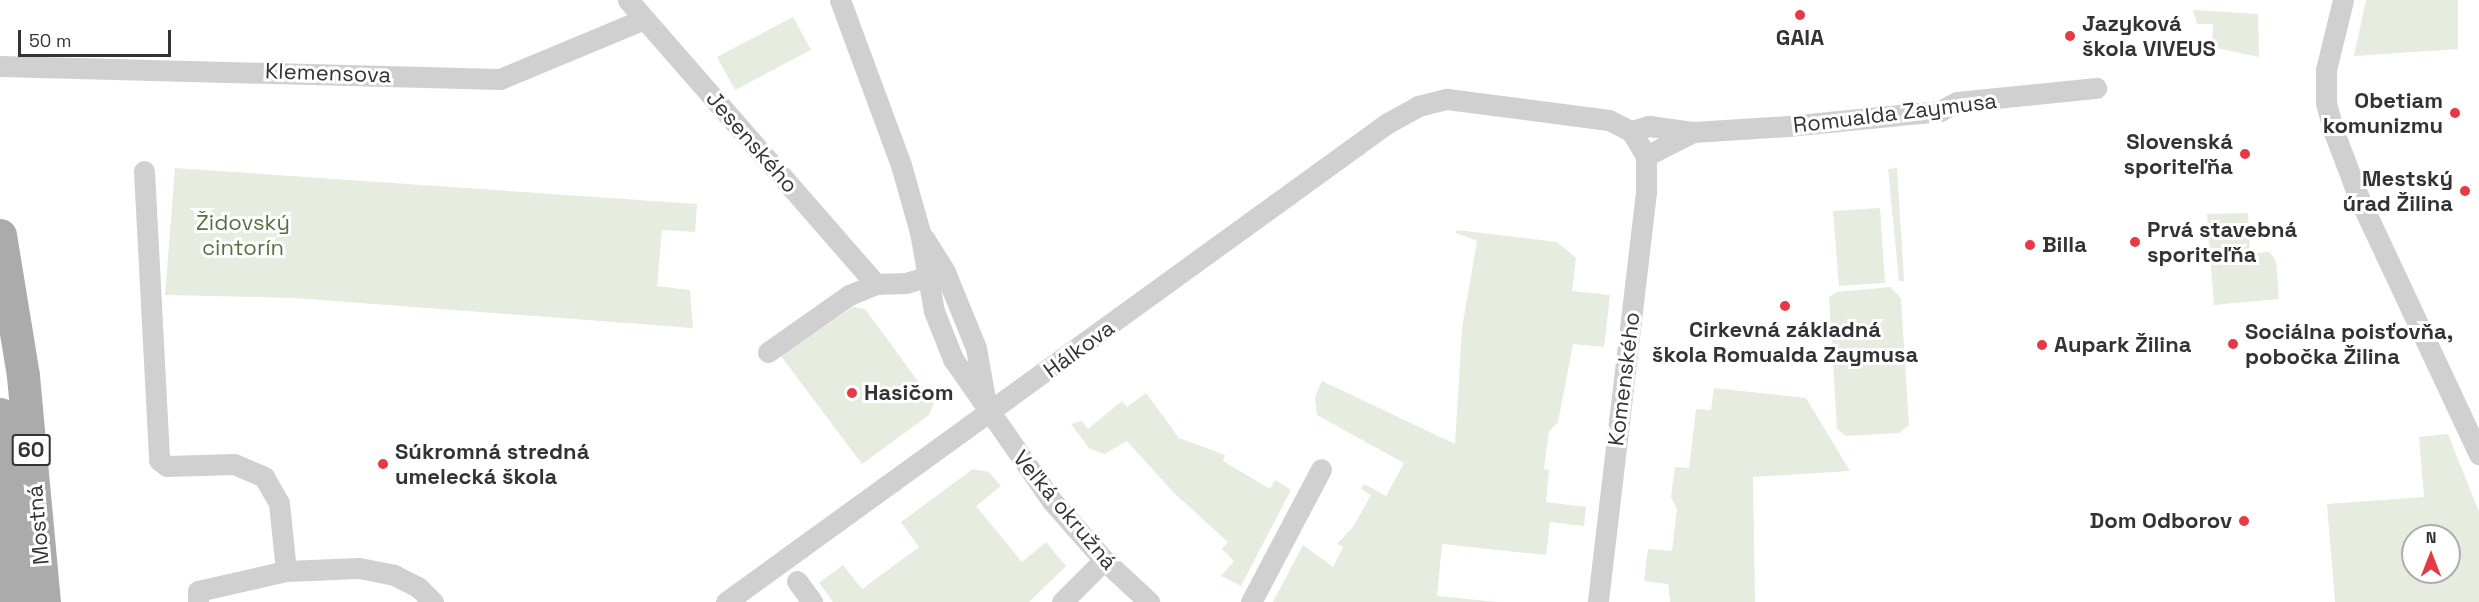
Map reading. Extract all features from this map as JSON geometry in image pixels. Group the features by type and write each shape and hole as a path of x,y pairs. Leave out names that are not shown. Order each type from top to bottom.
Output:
{"main road":[{"name":"Mostná","path":"0,235 23,376 44,602"},
{"path":"0,414 16,602"}],"street":[{"name":"Jesenského","path":"628,0 876,284"},
{"name":"Veľká okružná","path":"840,0 901,165 920,232 926,277 953,358 987,414 1052,501 1104,560 1149,602"},
{"path":"2343,0 2327,67 2326,103 2359,198 2479,454"},
{"name":"Klemensova","path":"0,66 500,79 644,19"},
{"name":"Romualda Zaymusa","path":"1434,101 1458,99 1609,120 1630,131 1667,127 1693,132 1940,111 1957,102 2096,88"},
{"name":"Hálkova","path":"726,602 1386,124 1434,101"},
{"path":"1630,131 1646,156"},
{"name":"Romualda Zaymusa","path":"1646,156 1693,132"},
{"name":"Komenského","path":"1598,602 1646,192 1646,156"},
{"path":"144,171 159,460 167,466 234,464 264,477 279,503 286,571"},
{"name":"Veľká okružná","path":"920,232 945,272 976,348 987,414"},
{"path":"768,352 849,295 876,284 906,283 926,277"},
{"path":"1251,602 1321,470"},
{"path":"1062,602 1104,560"},
{"path":"198,602 198,591 286,571 359,568 394,575 419,588 433,602"},
{"path":"796,581 812,602"}],"green space":[{"path":"2366,0 2458,0 2458,49 2354,56"},
{"path":"2193,10 2258,14 2259,57 2212,47 2213,24 2197,24"},
{"path":"793,17 811,50 735,90 717,57"},
{"name":"Židovský cintorín","path":"175,168 697,204 695,232 662,230 657,286 690,290 693,328 294,298 165,295"},
{"path":"1897,168 1904,281 1899,281 1888,169"},
{"path":"1880,208 1885,283 1839,286 1833,211"},
{"path":"2248,213 2250,253 2270,252 2276,261 2279,299 2214,305 2207,214"},
{"path":"1457,230 1557,242 1576,258 1572,291 1610,295 1604,347 1573,344 1558,422 1549,431 1544,469 1549,470 1546,502 1586,507 1584,526 1550,522 1546,555 1442,544 1437,596 1498,602 1273,602 1303,545 1333,567 1343,547 1337,544 1353,527 1371,495 1361,489 1364,484 1386,496 1404,463 1317,415 1315,397 1322,381 1455,444 1462,328 1477,241 1456,233"},
{"path":"1890,287 1901,298 1909,425 1899,433 1846,436 1837,429 1829,297 1837,292"},
{"path":"853,307 865,309 934,403 929,415 862,464 781,356"},
{"path":"1714,388 1806,398 1850,471 1753,477 1755,602 1670,602 1668,584 1644,581 1648,549 1672,551 1677,509 1671,497 1675,467 1689,468 1696,409 1711,410"},
{"path":"1146,393 1179,438 1225,455 1223,461 1270,489 1275,480 1291,490 1241,586 1221,576 1234,561 1222,549 1228,542 1173,492 1127,441 1104,454 1089,448 1071,424 1082,421 1088,429 1122,401 1127,407"},
{"path":"2448,434 2479,512 2479,602 2335,602 2327,504 2424,497 2419,437"},
{"path":"973,469 989,472 1001,486 976,506 1022,562 1046,542 1066,566 1029,602 833,602 819,583 843,565 862,589 919,547 901,522"}],"place":[{"name":"GAIA","path":"1800,15"},
{"name":"Jazyková škola VIVEUS","path":"2070,36"},
{"name":"Obetiam komunizmu","path":"2455,113"},
{"name":"Slovenská sporiteľňa","path":"2245,154"},
{"name":"Mestský úrad Žilina","path":"2465,191"},
{"name":"Prvá stavebná sporiteľňa","path":"2135,242"},
{"name":"Billa","path":"2030,245"},
{"name":"Cirkevná základná škola Romualda Zaymusa","path":"1785,306"},
{"name":"Sociálna poisťovňa, pobočka Žilina","path":"2233,344"},
{"name":"Aupark Žilina","path":"2042,345"},
{"name":"Hasičom","path":"852,393"},
{"name":"Súkromná stredná umelecká škola","path":"383,464"},
{"name":"Dom Odborov","path":"2244,521"}]}
